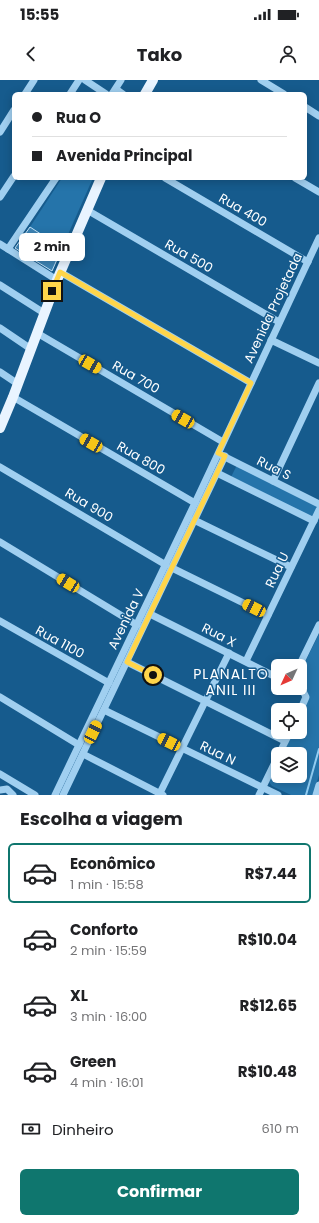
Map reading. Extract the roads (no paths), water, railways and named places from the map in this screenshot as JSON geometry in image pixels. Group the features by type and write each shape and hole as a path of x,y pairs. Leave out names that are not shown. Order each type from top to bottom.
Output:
{"main road":[{"path":"149,92 153,80"},
{"path":"0,428 2,416 13,397 58,276 100,180"}],"street":[{"path":"26,92 34,80"},
{"path":"71,92 79,80"},
{"path":"84,80 103,92"},
{"path":"114,92 121,80"},
{"path":"261,80 281,92"},
{"path":"307,108 319,116"},
{"path":"0,132 12,113"},
{"path":"0,197 12,179"},
{"path":"8,249 55,180"},
{"name":"Rua 400","path":"168,180 308,262"},
{"path":"298,180 319,192"},
{"name":"Rua 500","path":"87,210 280,322"},
{"name":"Avenida Projetada","path":"221,455 223,442 319,238"},
{"path":"0,244 251,383"},
{"path":"0,285 44,313"},
{"path":"0,328 31,349"},
{"name":"Rua 700","path":"37,334 223,442"},
{"path":"271,340 319,363"},
{"path":"0,372 18,384"},
{"path":"273,481 319,383"},
{"name":"Rua 800","path":"13,397 195,503"},
{"name":"Rua S","path":"221,455 319,504"},
{"name":"Avenida V","path":"63,795 150,614 195,503 221,455"},
{"name":"Avenida V","path":"55,795 137,625 194,520 217,473 221,455"},
{"name":"Rua 900","path":"0,467 169,566 268,615"},
{"path":"217,473 314,521"},
{"name":"Rua U","path":"246,661 319,510"},
{"path":"194,520 292,567"},
{"path":"0,542 137,625"},
{"name":"Rua X","path":"150,614 271,674"},
{"name":"Rua 1100","path":"0,622 109,683"},
{"path":"302,659 319,625"},
{"path":"83,754 160,794 230,653"},
{"path":"127,662 285,742"},
{"path":"0,697 79,745"},
{"name":"Rua N","path":"104,710 182,749 261,792 278,795"},
{"path":"283,747 286,739"},
{"path":"261,792 271,771"},
{"path":"0,774 36,795"},
{"path":"316,795 319,785"},
{"path":"0,790 7,790 13,795"}],"waterway":[{"path":"306,795 319,749"}],"district":[{"name":"PLANALTO ANIL III","path":"231,682"}]}
